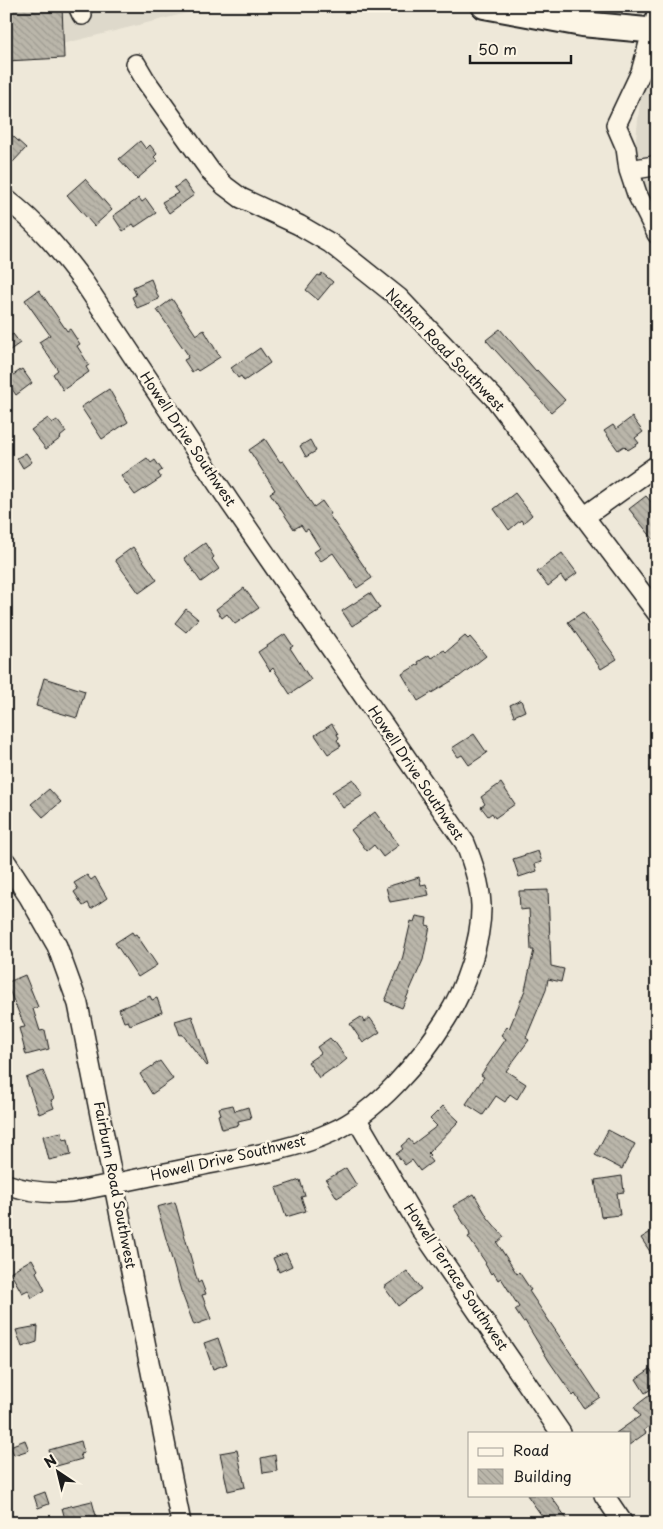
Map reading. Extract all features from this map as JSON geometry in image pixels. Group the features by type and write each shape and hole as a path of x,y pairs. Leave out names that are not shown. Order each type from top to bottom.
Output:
{"main road":[{"path":"484,6 542,12 582,24 656,25"}],"street":[{"path":"656,25 641,72 616,125 626,148 629,170 636,194 657,234"},
{"name":"Nathan Road Southwest","path":"136,64 146,81 212,172 225,186 241,198 299,224 330,243 399,298 496,400 657,613"},
{"path":"629,170 657,164"},
{"name":"Howell Drive Southwest","path":"6,199 37,226 62,253 85,284 229,502 464,843 476,872 481,904 479,929 470,964 461,990 446,1019 413,1064 380,1099 356,1118 332,1132 303,1143 114,1184 50,1194 24,1190 6,1184"},
{"path":"584,517 657,466"},
{"name":"Fairburn Road Southwest","path":"6,862 29,896 56,946 78,1004 181,1523"},
{"name":"Howell Terrace Southwest","path":"356,1118 422,1231 560,1432"},
{"path":"605,1496 623,1523"}],"shaded area":[{"path":"6,6 215,6 6,58"},
{"path":"465,6 657,6 657,196 630,196 647,35"}],"building":[{"path":"6,6 62,6 64,58 6,61"},
{"path":"6,130 26,148 13,162 6,155"},
{"path":"140,141 146,149 150,145 157,154 154,157 158,161 137,179 119,159"},
{"path":"85,179 112,210 94,226 67,195"},
{"path":"184,181 194,195 169,213 162,202 178,193 174,188"},
{"path":"139,198 142,202 146,199 156,213 135,227 133,224 123,231 113,216"},
{"path":"322,273 333,282 318,300 306,290 318,275 320,276"},
{"path":"151,279 159,299 137,308 132,297 136,295 133,287"},
{"path":"39,290 67,331 70,329 80,344 77,346 89,365 86,367 89,372 63,390 53,374 58,370 39,342 50,335 25,300"},
{"path":"172,299 196,335 204,330 220,357 198,371 196,369 192,372 184,360 188,358 188,355 157,310"},
{"path":"500,329 536,371 565,400 551,412 486,340"},
{"path":"13,334 20,343 6,353 6,338"},
{"path":"260,348 270,363 244,381 241,376 238,378 231,368"},
{"path":"22,369 32,383 16,395 6,380"},
{"path":"109,389 128,422 102,439 81,407"},
{"path":"632,417 643,432 635,438 639,443 628,450 624,446 618,450 604,431 613,425 616,429"},
{"path":"48,418 52,423 57,420 66,432 46,449 31,430"},
{"path":"265,439 280,462 283,461 314,507 322,501 331,514 329,515 372,578 357,588 333,553 321,561 314,552 320,548 308,529 305,531 301,525 294,529 270,493 275,490 249,450"},
{"path":"310,440 316,451 306,457 300,446"},
{"path":"26,453 32,462 23,468 17,458"},
{"path":"147,458 151,463 155,460 162,470 158,473 161,478 135,495 121,476"},
{"path":"515,493 532,515 523,523 521,520 509,530 494,509"},
{"path":"646,496 657,509 657,544 629,509"},
{"path":"205,543 219,569 201,582 184,558"},
{"path":"133,547 157,580 139,593 115,560"},
{"path":"562,553 577,573 565,582 561,576 548,586 537,572"},
{"path":"244,588 259,608 235,624 227,614 222,618 216,609"},
{"path":"370,593 380,608 352,626 342,611"},
{"path":"186,609 198,619 186,632 175,623"},
{"path":"583,612 617,659 601,669 568,622"},
{"path":"285,634 293,646 290,648 311,680 290,694 273,668 270,671 258,652"},
{"path":"465,636 468,639 470,637 486,656 460,676 418,701 402,674 419,664 418,662 429,655 431,658 444,650 446,652"},
{"path":"44,678 85,691 77,718 36,706"},
{"path":"521,700 525,711 514,716 510,705"},
{"path":"332,724 338,734 339,738 337,740 341,746 328,754 315,735"},
{"path":"474,734 487,753 469,765 462,755 458,757 452,748"},
{"path":"353,779 363,795 343,808 332,792"},
{"path":"501,783 515,804 495,818 492,813 488,816 481,807 485,804 481,797"},
{"path":"49,789 61,802 43,817 31,804"},
{"path":"375,812 399,845 383,857 374,845 367,851 351,830"},
{"path":"538,851 542,862 535,864 537,871 519,877 513,859"},
{"path":"87,875 91,880 95,877 107,898 91,909 88,903 83,906 74,892 78,889 74,883"},
{"path":"419,877 421,885 426,884 429,895 390,902 386,887"},
{"path":"548,890 551,966 564,969 561,982 548,979 546,990 526,1038 529,1040 506,1071 526,1084 517,1099 510,1094 505,1102 496,1096 483,1115 466,1104 484,1077 481,1075 506,1039 501,1035 507,1027 509,1029 525,990 534,950 531,950 529,909 520,910 519,891"},
{"path":"416,916 427,918 426,925 430,926 423,960 402,1008 385,1001 402,960 411,921 414,922"},
{"path":"132,932 134,935 136,934 157,965 138,977 115,943"},
{"path":"25,975 38,1007 33,1009 40,1031 45,1030 49,1049 26,1055 19,1028 25,1027 6,983"},
{"path":"150,996 152,1000 157,998 162,1012 130,1025 128,1021 124,1022 119,1009"},
{"path":"192,1016 207,1066 182,1034 180,1035 175,1021"},
{"path":"361,1017 364,1022 370,1018 380,1032 363,1043 350,1024"},
{"path":"330,1038 347,1059 335,1069 333,1068 319,1078 308,1062 321,1053 317,1047"},
{"path":"160,1061 173,1079 152,1094 140,1074"},
{"path":"43,1071 54,1099 51,1100 54,1108 39,1114 26,1078"},
{"path":"233,1105 235,1111 248,1107 251,1118 238,1121 239,1125 222,1129 218,1115 221,1114 219,1108"},
{"path":"443,1106 459,1121 428,1153 430,1155 428,1157 432,1162 420,1171 412,1160 405,1165 396,1154 403,1149 401,1146 409,1139 413,1144 437,1126 430,1119"},
{"path":"608,1130 635,1144 622,1169 595,1155"},
{"path":"62,1132 63,1140 68,1139 71,1155 49,1160 43,1136"},
{"path":"346,1168 357,1186 337,1198 326,1180"},
{"path":"622,1176 624,1192 617,1193 620,1215 601,1217 595,1180"},
{"path":"300,1180 305,1196 301,1197 306,1211 286,1217 276,1188"},
{"path":"474,1194 488,1218 504,1237 497,1243 517,1274 519,1272 531,1290 529,1291 600,1397 584,1408 575,1394 573,1396 525,1321 523,1322 515,1310 519,1307 501,1278 498,1280 493,1272 491,1274 486,1263 468,1237 470,1236 469,1232 453,1206"},
{"path":"175,1202 198,1283 201,1281 206,1294 202,1295 211,1319 194,1325 181,1291 157,1207"},
{"path":"657,1228 657,1262 641,1238"},
{"path":"286,1253 292,1266 279,1272 273,1258"},
{"path":"32,1259 45,1290 32,1298 28,1290 22,1293 10,1272"},
{"path":"407,1271 421,1289 398,1306 384,1287"},
{"path":"38,1326 37,1342 22,1347 16,1330"},
{"path":"218,1338 227,1364 213,1369 204,1343"},
{"path":"650,1369 657,1379 657,1385 645,1393 636,1379"},
{"path":"650,1395 657,1404 657,1421 644,1430 646,1433 630,1444 630,1432 617,1432 640,1416 634,1407"},
{"path":"25,1440 29,1450 14,1455 10,1446"},
{"path":"81,1441 84,1453 80,1454 82,1459 53,1467 49,1450"},
{"path":"237,1450 245,1487 228,1491 220,1453"},
{"path":"275,1455 277,1471 263,1473 261,1458"},
{"path":"45,1492 49,1504 38,1508 34,1496"},
{"path":"528,1496 551,1496 570,1523 547,1523"},
{"path":"92,1501 98,1523 66,1523 62,1508"}]}
